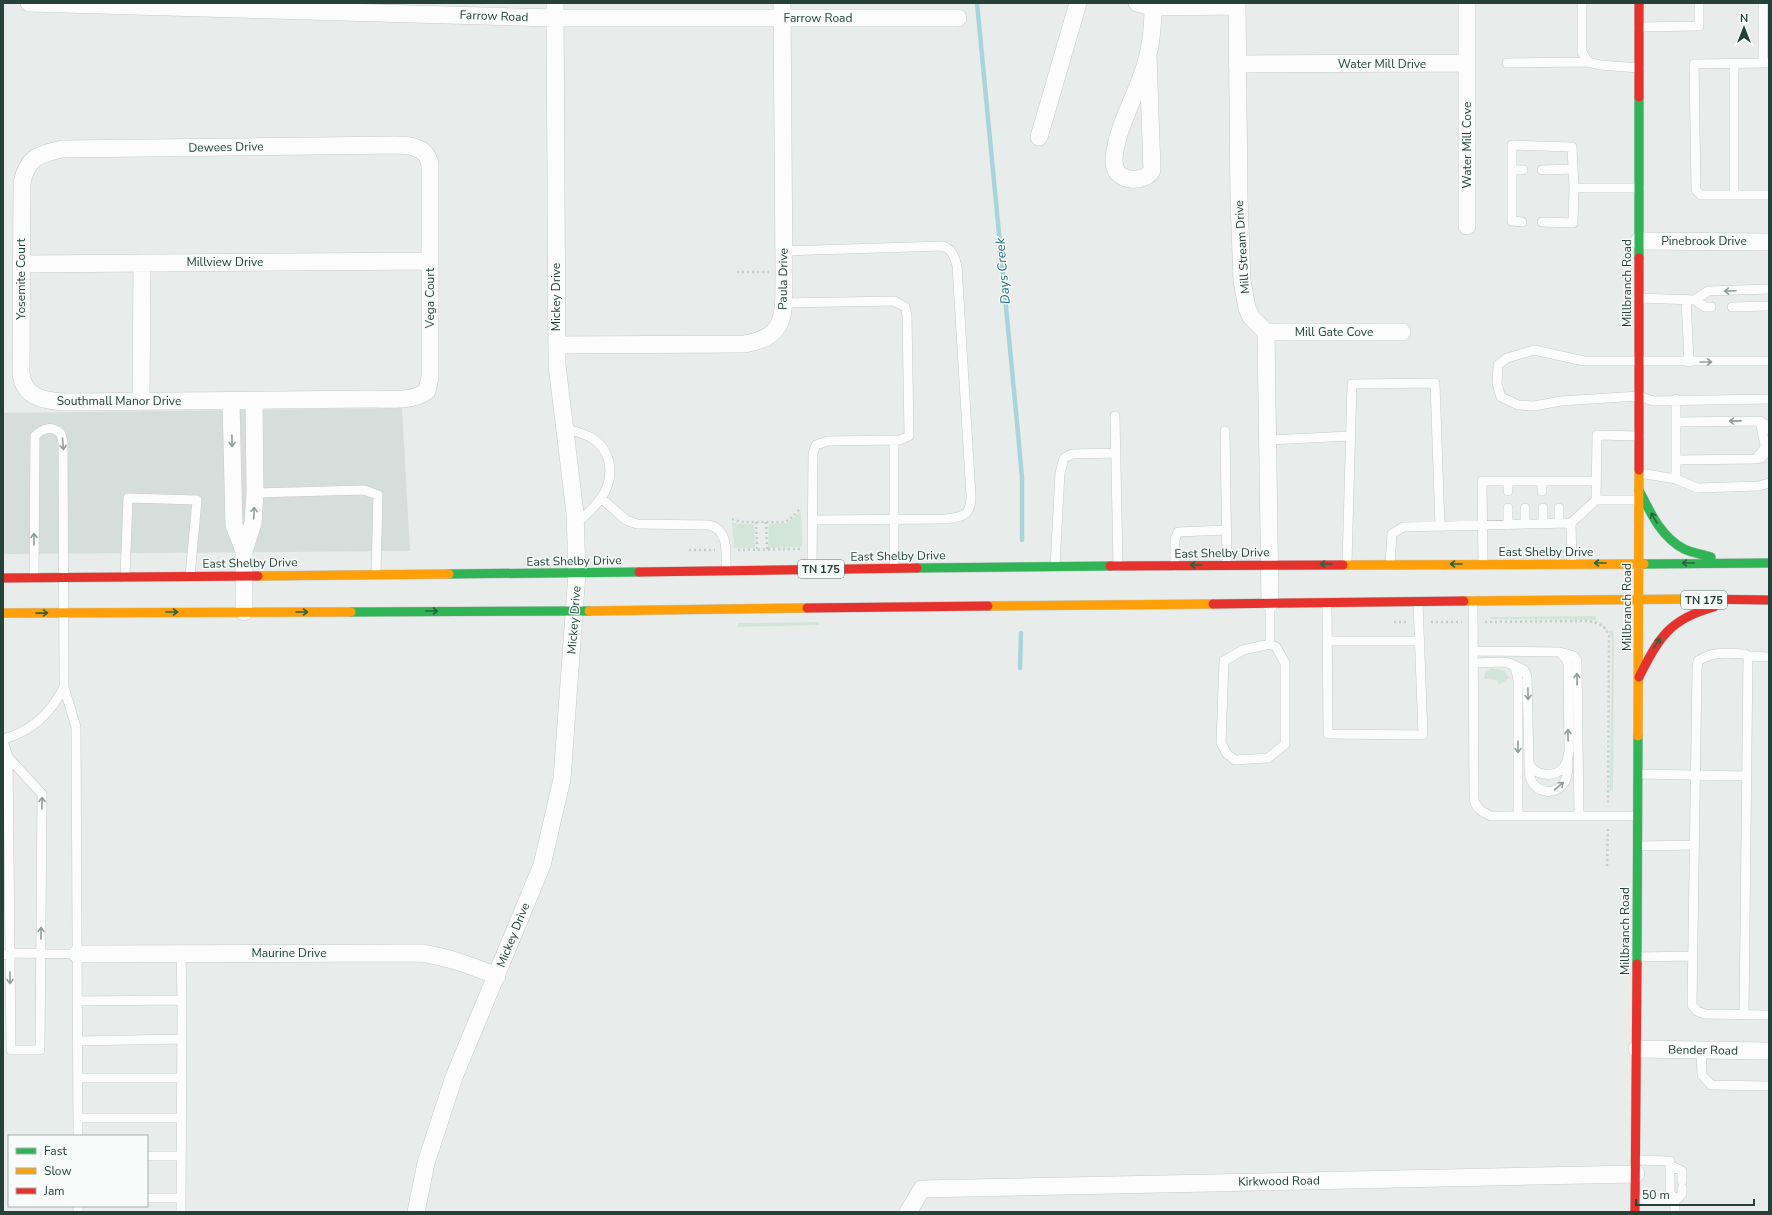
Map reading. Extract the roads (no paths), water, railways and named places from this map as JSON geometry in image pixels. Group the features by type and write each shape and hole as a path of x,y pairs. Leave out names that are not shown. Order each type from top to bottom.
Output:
{"main road":[{"name":"Millbranch Road","path":"1635,1212 1639,599 1638,3"},
{"path":"1639,490 1656,522 1668,537 1684,549 1734,563"},
{"name":"East Shelby Drive","path":"3,578 577,573 1055,566 1769,563"},
{"name":"TN 175","path":"3,613 576,611 1639,599 1769,600"},
{"path":"1638,677 1659,639 1678,620 1701,610 1751,600"}],"street":[{"name":"Farrow Road","path":"29,3 555,10 782,11 958,18"},
{"path":"1039,137 1078,3"},
{"path":"1467,3 1467,63"},
{"path":"1148,55 1131,100 1116,151 1115,171 1120,176 1126,178 1145,177 1151,173 1152,170 1147,4 1237,5"},
{"name":"Mill Stream Drive","path":"1237,5 1239,199 1242,281 1245,298 1251,317 1266,332"},
{"name":"Mickey Drive","path":"416,1212 426,1163 454,1077 542,865 562,779 576,611 577,573 576,525 572,478 558,383 556,345 555,10"},
{"name":"Paula Drive","path":"556,345 729,345 759,342 769,338 779,325 784,302 782,11"},
{"name":"Water Mill Drive","path":"1237,64 1467,63"},
{"name":"Water Mill Cove","path":"1467,63 1467,226"},
{"name":"Dewees Drive","path":"22,183 25,169 33,159 45,152 62,149 408,145 420,149 429,157 431,172"},
{"name":"Vega Court","path":"397,399 412,398 421,395 427,391 430,385 429,261 431,172"},
{"name":"Yosemite Court","path":"21,374 22,183"},
{"name":"Pinebrook Drive","path":"1639,241 1769,242"},
{"name":"Millview Drive","path":"21,264 429,261"},
{"path":"141,402 142,263"},
{"path":"1266,332 1270,603"},
{"name":"Mill Gate Cove","path":"1266,332 1402,332"},
{"name":"Southmall Manor Drive","path":"21,374 28,392 41,399 66,402 231,402 397,399"},
{"path":"244,612 244,551 253,524 255,486 254,401"},
{"path":"231,402 234,525 244,551"},
{"path":"232,480 255,486"},
{"name":"Maurine Drive","path":"77,954 421,953 467,964 497,976"},
{"name":"Bender Road","path":"1637,1049 1769,1050"},
{"name":"Kirkwood Road","path":"908,1212 922,1189 1636,1167"}],"lane":[{"path":"1582,3 1582,52 1588,62"},
{"path":"1638,27 1699,26 1699,3"},
{"path":"1763,3 1766,63 1694,64 1696,190 1701,195 1769,195"},
{"path":"1507,63 1588,62 1600,65 1638,68"},
{"path":"1734,64 1734,195"},
{"path":"1522,222 1512,221 1512,145 1572,147 1574,188 1573,223 1542,222"},
{"path":"1542,170 1573,169"},
{"path":"1512,170 1523,170"},
{"path":"1574,188 1639,188"},
{"path":"783,250 934,245 950,248 957,266 971,505 969,511 957,518 812,520"},
{"path":"1691,300 1708,291 1769,289"},
{"path":"1639,298 1691,300 1705,307 1711,307"},
{"path":"1689,362 1691,300"},
{"path":"784,302 894,301 905,307 908,319 910,432 907,438 894,440 828,441 816,445 812,453 812,570"},
{"path":"1732,307 1769,306"},
{"path":"1769,361 1584,361 1534,350 1507,358 1498,365 1497,384 1501,398 1518,405 1534,406 1561,401 1639,396 1653,401 1676,399 1769,398"},
{"path":"1347,564 1352,384 1435,383 1440,527"},
{"path":"1676,399 1676,479"},
{"path":"1115,416 1118,566"},
{"path":"1676,422 1760,421 1768,426 1769,430"},
{"path":"1754,459 1764,449 1765,445 1760,421"},
{"path":"34,578 35,436 42,430 51,428 61,434 64,442 64,688 76,727 78,1135"},
{"path":"564,428 591,438 599,443 608,457 610,464 609,480 601,498 576,525"},
{"path":"1225,432 1227,565"},
{"path":"1596,500 1597,435 1639,436"},
{"path":"1268,440 1350,436"},
{"path":"894,440 894,568"},
{"path":"1676,460 1754,459 1761,458 1769,450"},
{"path":"1055,566 1060,472 1064,458 1072,454 1116,453"},
{"path":"1639,473 1676,479 1697,488 1759,486 1769,483"},
{"path":"1483,564 1482,481 1596,481"},
{"path":"1508,481 1508,491"},
{"path":"1524,481 1524,491"},
{"path":"1542,481 1542,491"},
{"path":"1559,491 1560,481"},
{"path":"255,486 364,490 378,495 376,574"},
{"path":"125,577 128,498 197,500 190,576"},
{"path":"601,498 626,520 637,524 708,524 719,528 723,532 726,550 726,570"},
{"path":"1390,564 1392,534 1403,527 1571,523 1596,500 1639,500"},
{"path":"1508,508 1508,524"},
{"path":"1525,508 1525,524"},
{"path":"1543,508 1543,524"},
{"path":"1559,508 1559,523"},
{"path":"1571,523 1572,564"},
{"path":"1175,566 1175,539 1178,532 1226,530"},
{"path":"1473,601 1476,805 1481,811 1490,816 1638,816"},
{"path":"1327,603 1328,734 1423,734 1418,602"},
{"path":"1270,603 1270,644"},
{"path":"1328,641 1420,641"},
{"path":"1270,644 1276,647 1285,663 1285,744 1268,758 1234,760 1227,754 1221,743 1224,661 1243,650 1270,644"},
{"path":"1473,651 1560,652 1574,656 1577,660 1578,816"},
{"path":"1473,663 1503,662 1512,664 1524,670 1527,676 1530,778 1533,785 1542,791 1552,792 1560,788 1568,771 1568,664 1560,652"},
{"path":"1769,657 1717,653 1706,656 1698,661 1692,956 1692,1005 1697,1011 1705,1014 1769,1015"},
{"path":"1744,1014 1748,656"},
{"path":"1512,664 1516,670 1518,680 1518,816"},
{"path":"8,757 42,794 40,1050 11,1050 7,954 8,757 3,740 24,731 38,722 58,701 64,688"},
{"path":"1529,763 1531,768 1538,773 1550,774 1563,768 1568,760"},
{"path":"1638,774 1746,776"},
{"path":"1638,846 1694,845"},
{"path":"7,954 77,954"},
{"path":"180,954 182,1000 181,1212"},
{"path":"1637,956 1692,956"},
{"path":"77,1001 182,1000"},
{"path":"78,1041 182,1039"},
{"path":"1701,1050 1702,1075 1711,1085 1769,1086"},
{"path":"78,1078 182,1078"},
{"path":"78,1118 182,1118"},
{"path":"148,1156 181,1156"},
{"path":"1636,1167 1670,1161 1670,1193 1675,1201 1675,1212"},
{"path":"1636,1200 1675,1201 1682,1194 1682,1171 1670,1165"},
{"path":"148,1198 181,1198"}],"waterway":[{"name":"Days Creek","path":"977,3 1022,478 1022,540"},
{"name":"Days Creek","path":"1020,668 1021,633"}]}
